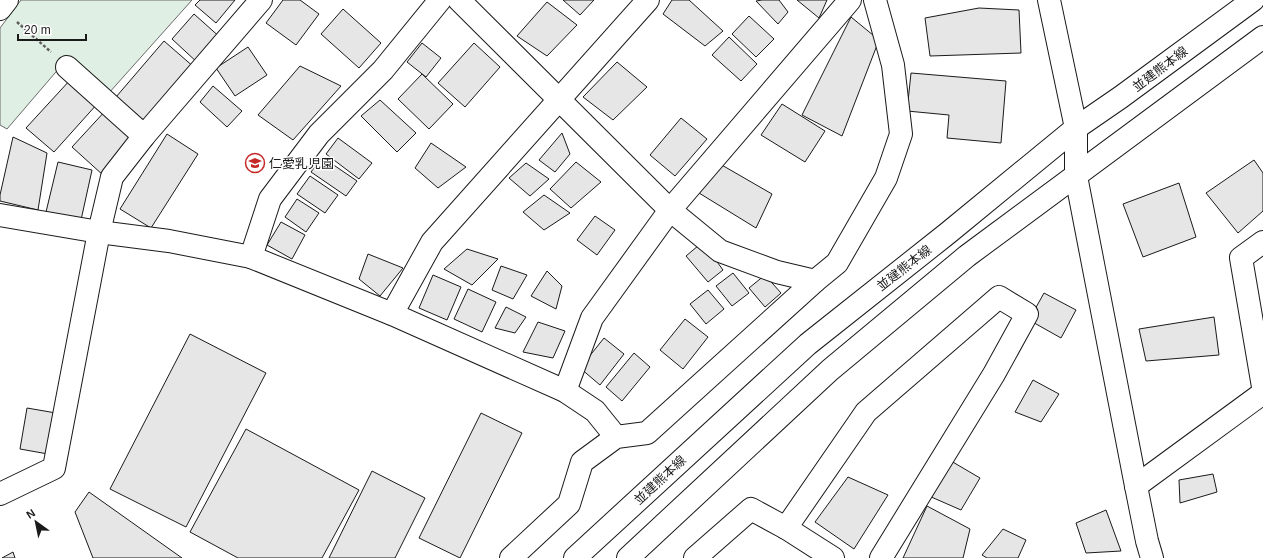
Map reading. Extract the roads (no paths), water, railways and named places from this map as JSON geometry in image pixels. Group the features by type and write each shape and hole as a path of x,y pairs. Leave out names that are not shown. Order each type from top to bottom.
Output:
{"street":[{"path":"0,494 54,468 99,232 112,177 144,136 261,0"},
{"path":"252,257 270,199 319,134 383,70 440,0"},
{"path":"459,0 670,210 720,251 777,272 815,281"},
{"path":"392,314 432,242 648,0"},
{"path":"566,391 592,318 670,210 850,0"},
{"path":"511,558 569,504 582,462 616,437 647,433 815,281 837,263 886,178 901,134 893,65 875,0"},
{"path":"1049,0 1076,128 1076,176 1136,486 1152,558"},
{"name":"並建熊本線","path":"575,558 808,344 948,233 1076,128 1121,98 1253,0"},
{"path":"628,558 830,370 967,256 1263,37"},
{"path":"67,67 144,136"},
{"path":"0,215 252,257 392,314 566,391 595,411 616,437"},
{"path":"1263,242 1241,258 1263,387"},
{"path":"786,528 866,412 999,297 1027,314 994,374 881,558"},
{"path":"1136,486 1263,393"},
{"path":"695,558 751,509 786,528 833,558"}],"place":[{"name":"仁愛乳児園","path":"255,163"}]}
